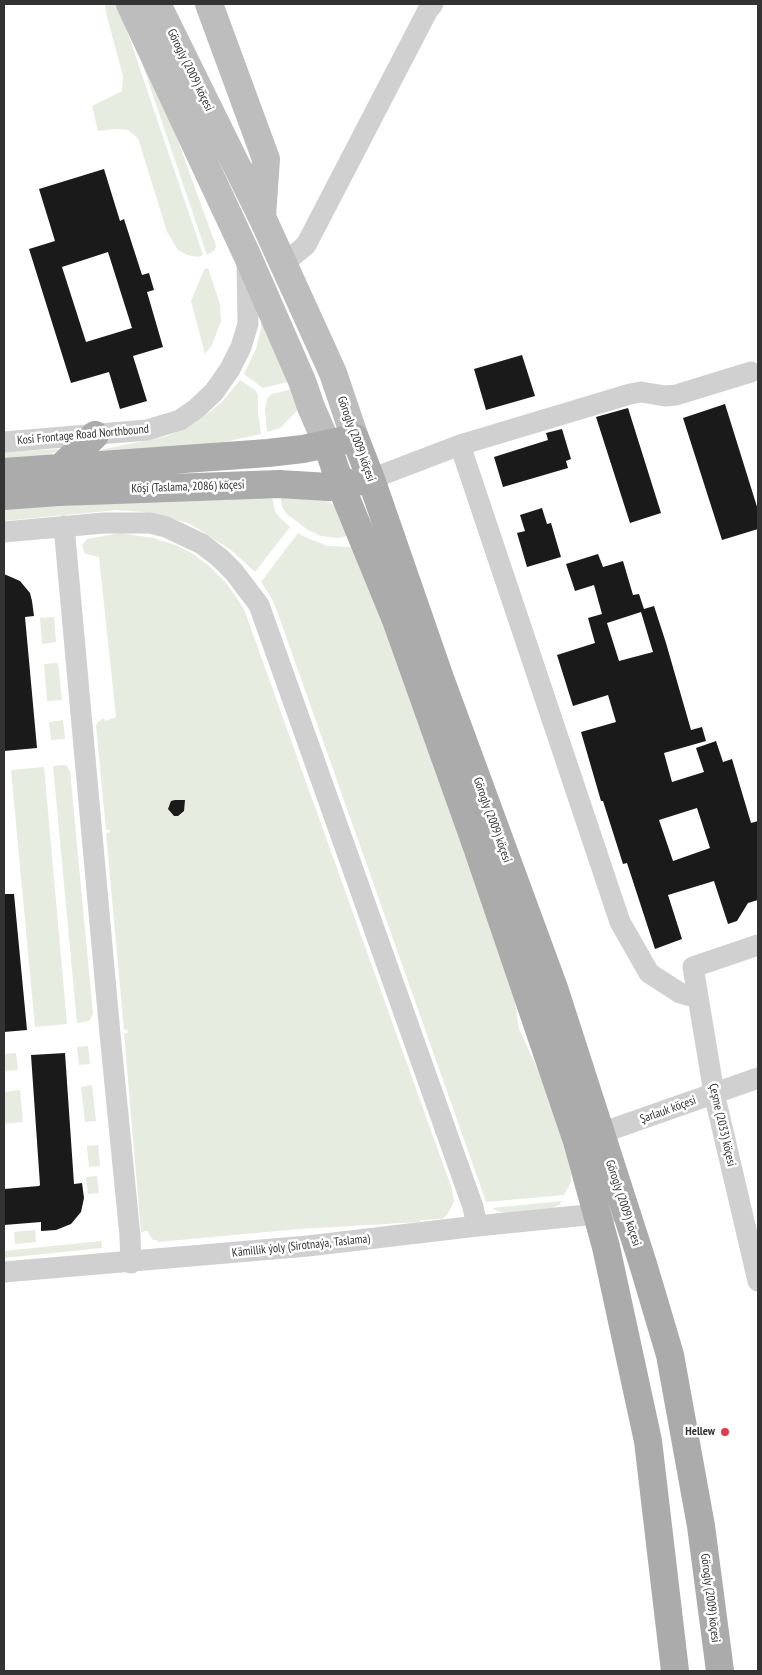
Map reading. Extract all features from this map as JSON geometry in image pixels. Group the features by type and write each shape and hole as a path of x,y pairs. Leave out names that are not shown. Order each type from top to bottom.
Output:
{"main road":[{"name":"Görogly (2009) köçesi","path":"130,4 247,255 302,381 341,486 400,629 477,847 589,1137 625,1209 670,1355 701,1526 720,1671"},
{"name":"Görogly (2009) köçesi","path":"157,4 262,217 333,373 354,438 371,479 444,687 554,988 589,1137 597,1214 606,1246 648,1441 675,1671"},
{"path":"209,4 266,158 262,217"},
{"path":"60,468 94,436"},
{"name":"Köşi (Taslama, 2086) köçesi","path":"4,472 268,453 304,449 354,438"},
{"name":"Köşi (Taslama, 2086) köçesi","path":"4,496 60,492 279,484 329,488 371,479"}],"street":[{"path":"283,264 306,245 423,18 433,4"},
{"name":"Kosi Frontage Road Northbound","path":"4,442 94,436 147,430 180,420 196,409 214,392 242,347 248,324 247,255"},
{"path":"371,479 460,445 630,394 642,392 665,396 676,395 751,372"},
{"path":"460,445 620,922 649,973 680,993 698,998"},
{"path":"4,532 64,526 126,523 150,523 166,527 202,544 220,558 234,572 259,605 473,1207 477,1226"},
{"path":"64,526 131,1262"},
{"name":"Çeşme (2033) köçesi","path":"758,945 693,967 714,1092 758,1281"},
{"name":"Şarlauk köçesi","path":"589,1137 758,1078"},
{"name":"Kämillik ýoly (Sirotnaýa, Taslama)","path":"4,1272 308,1246 597,1214 625,1209"}],"shaded area":[{"path":"105,4 118,4 203,255 198,257 187,255 178,250 167,232 138,138 128,130 98,131 92,106 122,91 123,76"},
{"path":"122,4 135,22 216,245 215,250 207,255"},
{"path":"208,268 220,304 221,321 212,345 205,354 191,301 204,270"},
{"path":"262,314 300,379 263,388 244,374 256,349 261,329"},
{"path":"240,380 255,390 258,395 261,434 224,442 101,455 95,451 167,436 190,426 222,402"},
{"path":"301,387 300,404 296,412 280,428 267,432 265,410 267,399 272,394"},
{"path":"58,449 58,451 42,458 4,461 4,452"},
{"path":"271,493 275,511 290,527 255,572 231,550 200,530 188,523 158,515 117,510 4,521 4,510"},
{"path":"280,493 321,498 342,511 357,534 337,538 321,536 308,530 287,514 282,507"},
{"path":"120,533 154,538 178,546 193,554 208,565 227,584 244,609 452,1189 454,1201 447,1215 442,1219 299,1229 158,1242 153,1240 147,1231 141,1232 124,1033 128,1033 127,1030 124,1030 106,833 110,832 110,830 106,830 96,726 104,718 105,721 116,717 99,557 85,554 82,545 87,539"},
{"path":"298,533 328,546 349,547 360,545 508,958 519,1029 549,1094 561,1128 571,1174 571,1182 564,1195 486,1202 277,611 261,582"},
{"path":"54,617 56,642 42,644 40,618"},
{"path":"58,663 62,700 47,701 44,664"},
{"path":"63,720 65,739 51,740 49,722"},
{"path":"64,765 70,771 93,1014 89,1021 77,1023 53,766"},
{"path":"44,767 67,1024 35,1027 11,770"},
{"path":"88,1046 90,1064 79,1065 77,1047"},
{"path":"16,1053 18,1070 4,1071 4,1054"},
{"path":"92,1085 96,1121 85,1122 81,1087"},
{"path":"20,1090 23,1122 4,1124 4,1092"},
{"path":"98,1145 100,1166 89,1167 87,1146"},
{"path":"97,1176 99,1193 88,1194 86,1177"},
{"path":"562,1201 559,1205 552,1208 506,1213 492,1208"},
{"path":"35,1230 36,1242 15,1244 14,1232"},
{"path":"101,1241 102,1248 4,1258 4,1251"}],"building":[{"path":"104,169 120,221 124,219 142,275 149,273 154,290 147,292 163,347 133,356 147,401 120,409 109,372 71,383 29,249 55,241 39,189","holes":["108,252 132,328 86,342 62,267"]},
{"path":"522,355 535,396 486,410 474,369"},
{"path":"725,404 758,510 758,529 722,540 683,418"},
{"path":"628,408 661,513 630,523 596,417"},
{"path":"562,429 571,459 566,461 568,468 503,487 494,457 548,440 546,433"},
{"path":"542,508 547,524 551,523 561,557 527,567 517,533 525,531 520,515"},
{"path":"598,554 603,567 623,561 633,595 639,594 644,609 654,606 691,730 702,727 706,741 664,753 672,782 704,772 696,748 716,741 723,762 732,759 751,823 758,821 758,900 748,903 737,921 728,924 714,881 668,895 682,939 655,949 627,863 623,864 603,801 601,801 581,732 616,722 608,695 573,706 557,655 595,643 588,618 602,614 594,585 575,591 566,564","holes":["641,612 653,652 619,661 607,623","697,808 710,848 673,861 659,820"]},
{"path":"4,574 20,581 30,593 32,601 34,616 25,617 37,748 4,751"},
{"path":"185,800 184,811 178,816 174,816 168,809 171,801"},
{"path":"4,894 14,894 27,1030 4,1032"},
{"path":"65,1053 74,1184 82,1183 84,1198 81,1212 71,1224 56,1230 41,1231 41,1222 4,1225 4,1189 40,1185 31,1055"}],"place":[{"name":"Hellew","path":"725,1432"}]}
